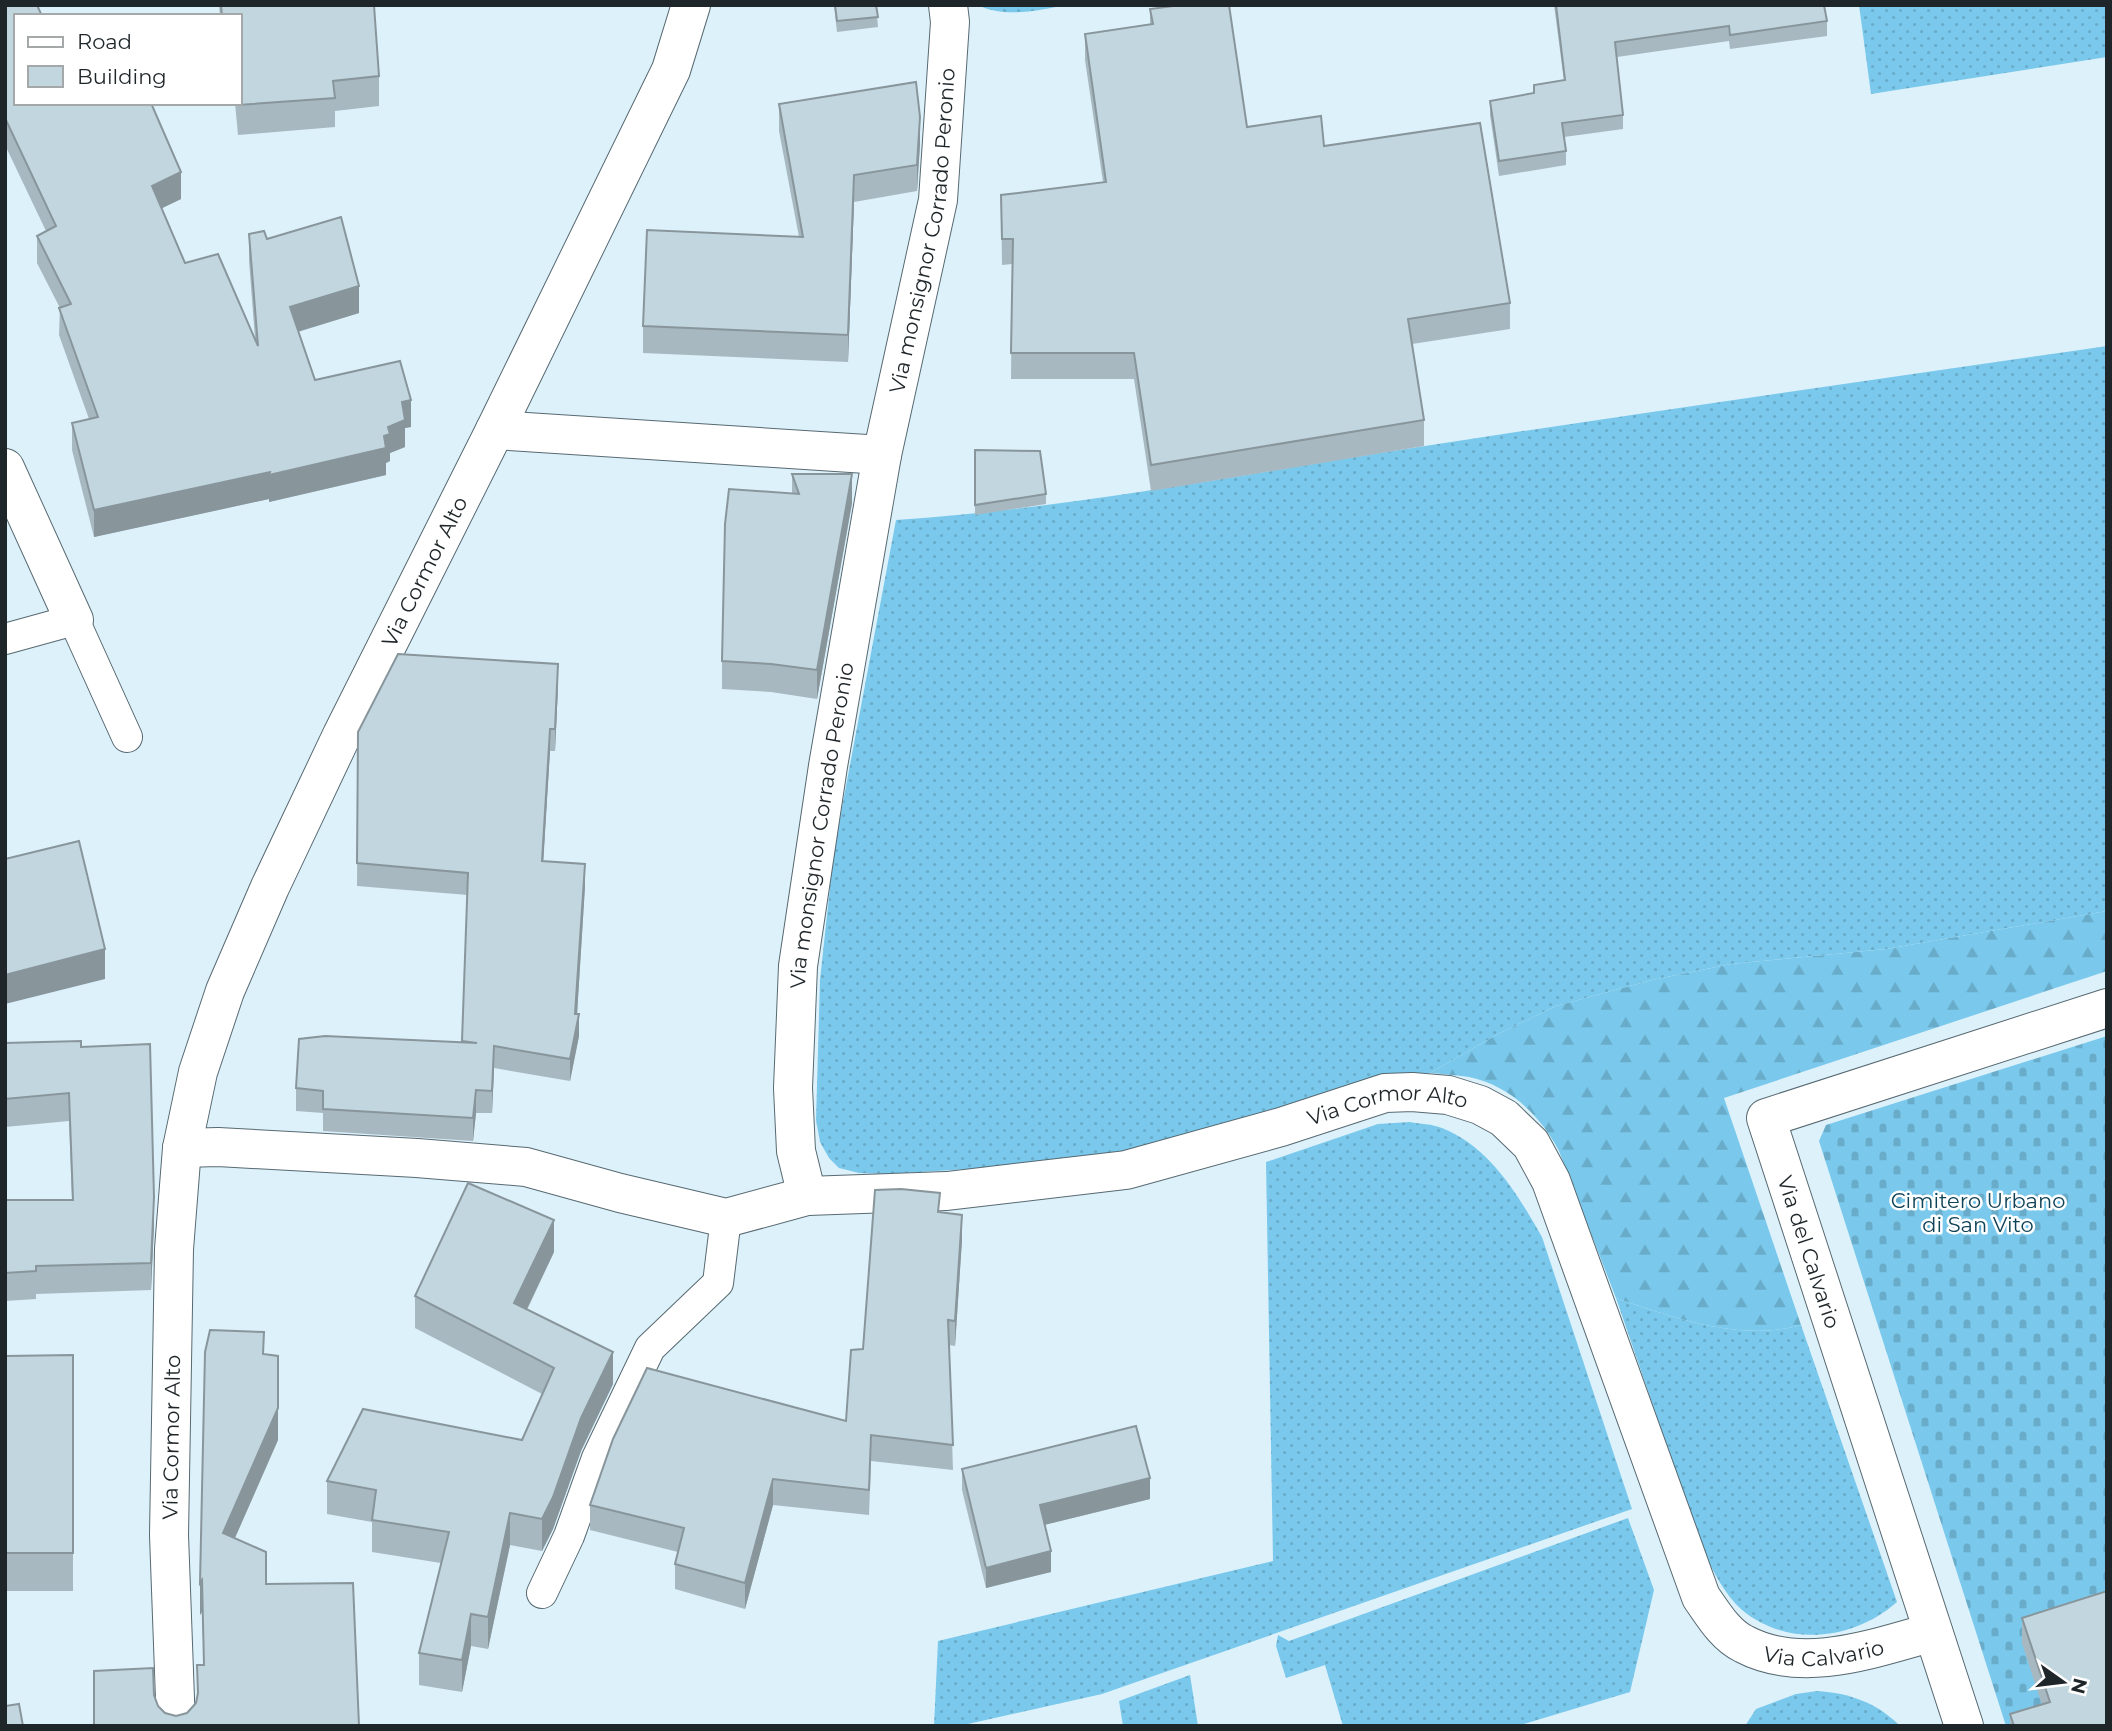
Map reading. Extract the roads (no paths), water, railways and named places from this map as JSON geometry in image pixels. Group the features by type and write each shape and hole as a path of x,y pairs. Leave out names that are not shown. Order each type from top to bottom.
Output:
{"street":[{"name":"Via Cormor Alto","path":"176,1726 169,1535 174,1249 182,1148 198,1072 226,991 270,887 342,735 495,430 670,70 691,5"},
{"name":"Via monsignor Corrado Peronio","path":"807,1196 796,1152 793,1088 798,966 826,779 882,455 938,200 950,22 948,5"},
{"path":"495,430 882,455"},
{"path":"5,468 74,620"},
{"name":"Via del Calvario","path":"1964,1726 1766,1118 2107,1008"},
{"name":"Via Cormor Alto","path":"182,1148 218,1147 526,1167 726,1218 807,1196 947,1191 1126,1170 1281,1128 1385,1093 1412,1092 1448,1096 1480,1105 1504,1118 1531,1144 1551,1181 1700,1597 1719,1623"},
{"name":"Via Calvario","path":"1719,1623 1742,1644 1770,1654 1809,1658 1850,1655 1933,1632"}],"lane":[{"path":"5,639 74,620 127,737"},
{"path":"541,1593 569,1536 597,1458 650,1348 718,1283 726,1218"}],"park label":[{"name":"Cimitero Urbano di San Vito","path":"1978,1212"}]}
